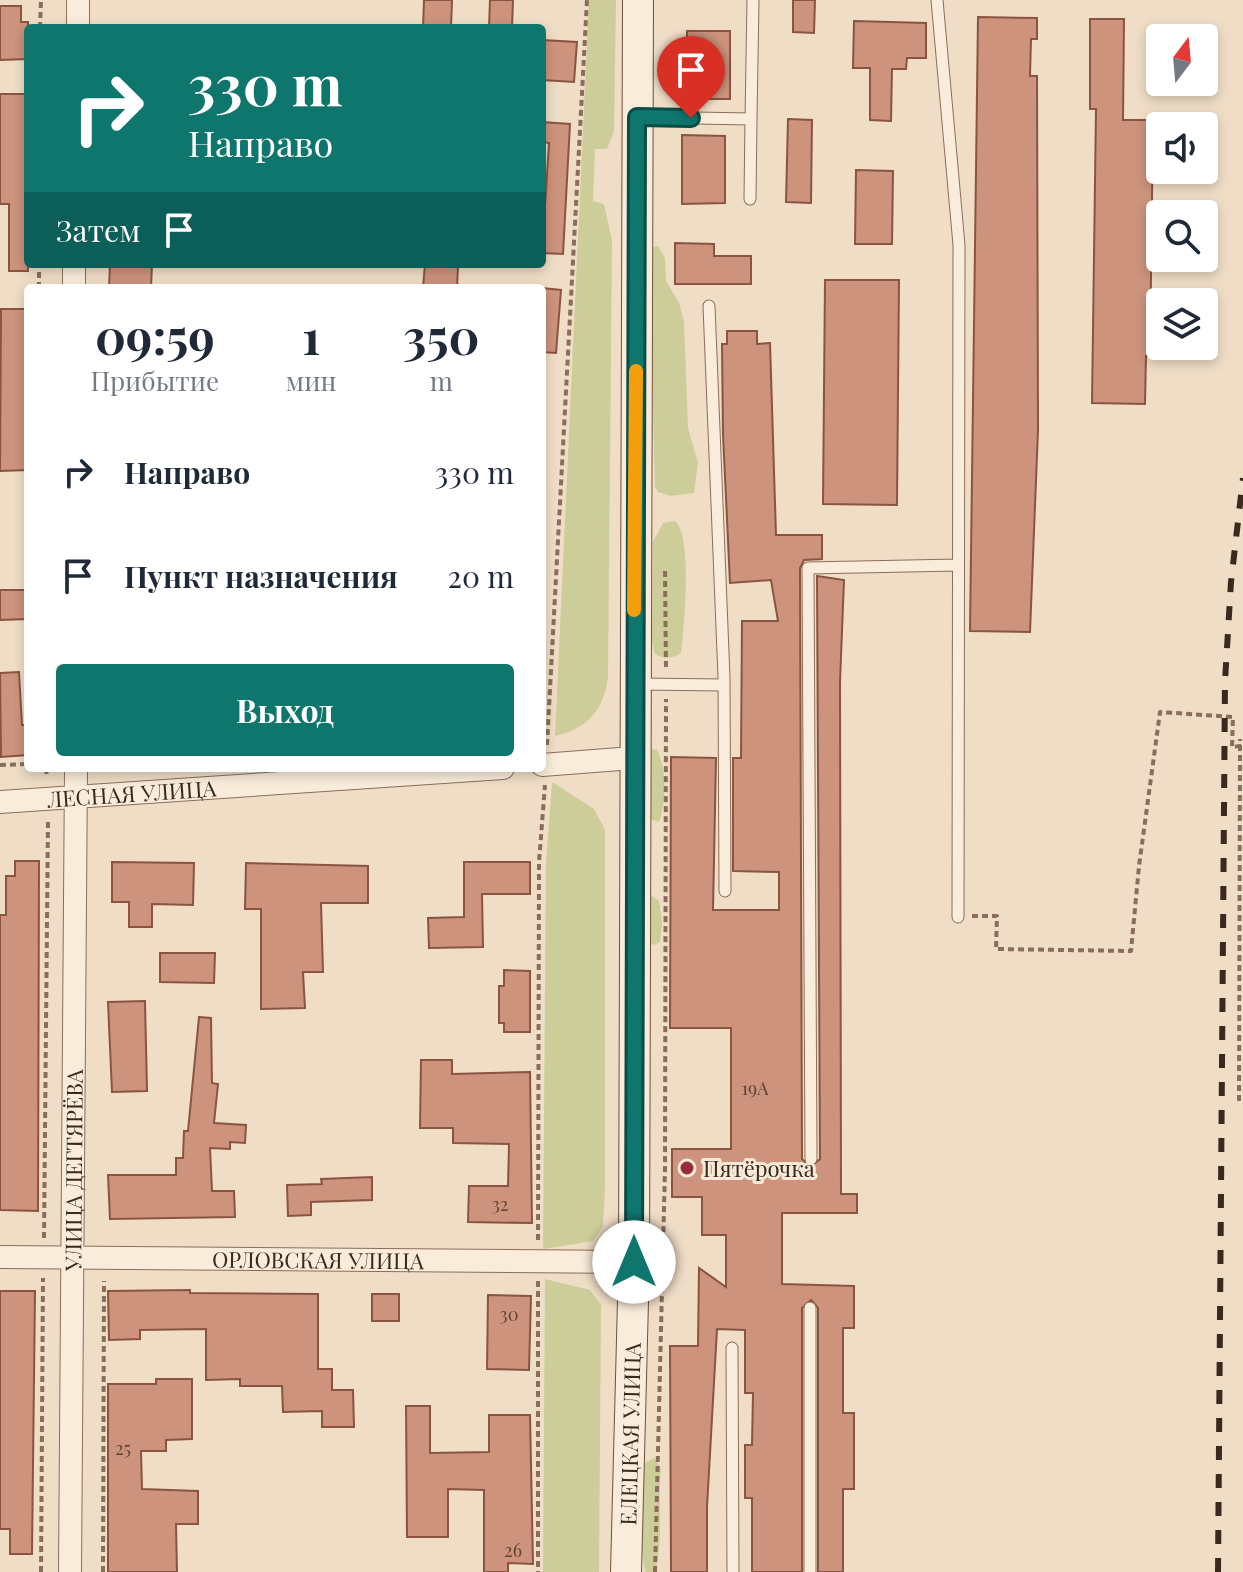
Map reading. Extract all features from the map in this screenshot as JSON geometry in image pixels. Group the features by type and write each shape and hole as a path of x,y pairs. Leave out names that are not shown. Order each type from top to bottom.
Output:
{"main road":[{"name":"ЕЛЕЦКАЯ УЛИЦА","path":"626,1572 634,1262 633,758 638,0"}],"street":[{"path":"78,0 78,24"},
{"path":"546,765 633,758"},
{"name":"УЛИЦА ДЕГТЯРЁВА","path":"70,1572 76,772"},
{"name":"ЛЕСНАЯ УЛИЦА","path":"0,802 448,772"},
{"name":"ОРЛОВСКАЯ УЛИЦА","path":"0,1257 634,1262"}],"lane":[{"path":"750,199 753,0"},
{"path":"937,0 959,245 958,917"},
{"path":"637,117 751,119"},
{"path":"709,306 724,685 725,891"},
{"path":"811,1159 808,568 958,565"},
{"path":"634,684 724,685"},
{"path":"810,1308 810,1572"},
{"path":"732,1348 733,1572"}],"path":[{"path":"40,24 41,0"},
{"path":"546,700 550,700"},
{"path":"958,917 997,916 996,949 1131,951 1160,712 1233,717 1232,747 1241,746"},
{"path":"1239,1101 1240,739"},
{"path":"0,765 24,764"},
{"path":"41,1572 46,772"},
{"path":"103,1572 104,1258"}],"green space":[{"path":"589,0 616,0 614,131 607,149 595,149 593,201 604,204 612,240 608,677 603,699 592,716 577,728 555,736"},
{"path":"658,246 665,258 666,281 679,303 684,322 688,428 698,463 694,493 671,496 658,492 655,487 649,255 651,248"},
{"path":"675,521 681,530 686,563 684,624 681,653 665,657 655,654 652,642 653,542 663,523"},
{"path":"657,750 664,776 659,822 647,818 644,751"},
{"path":"552,782 594,809 605,830 605,1188 603,1226 593,1241 543,1249 546,863"},
{"path":"649,894 659,901 662,922 660,942 654,945 649,942"},
{"path":"545,1279 590,1290 601,1305 599,1572 543,1572"},
{"path":"654,1458 661,1468 659,1547 655,1572 646,1572 641,1535 640,1485 643,1464"}],"building":[{"path":"424,0 452,0 451,24 423,24"},
{"path":"490,0 513,0 512,24 489,24"},
{"path":"793,0 815,0 814,33 793,32"},
{"path":"0,6 21,6 21,22 28,22 24,24 24,59 0,60"},
{"path":"978,17 1037,18 1037,39 1031,39 1030,76 1037,76 1038,430 1030,632 970,631"},
{"path":"1090,19 1124,19 1123,120 1146,120 1146,184 1152,184 1152,200 1146,200 1146,272 1151,272 1151,288 1146,288 1145,404 1092,403 1096,109 1090,109"},
{"path":"854,21 926,23 926,58 907,58 906,69 892,69 891,121 870,120 870,68 853,68"},
{"path":"687,31 730,31 730,99 687,99"},
{"path":"546,40 577,42 574,82 546,80"},
{"path":"0,94 24,94 24,268 28,271 9,271 9,204 0,204"},
{"path":"788,119 812,120 811,203 786,202"},
{"path":"546,122 570,124 563,254 546,253 549,143 546,143"},
{"path":"682,135 725,136 725,203 682,204"},
{"path":"856,170 893,171 892,244 855,244"},
{"path":"675,243 714,244 714,256 751,256 751,284 675,284"},
{"path":"110,268 152,268 151,284 109,284"},
{"path":"425,268 458,268 457,284 423,284"},
{"path":"825,280 899,280 897,505 823,504"},
{"path":"546,288 561,290 556,353 546,352"},
{"path":"1,309 24,309 24,470 0,471"},
{"path":"727,331 757,331 757,344 770,343 776,535 822,535 822,559 804,560 800,568 802,1159 810,1167 820,1159 817,576 844,580 840,682 841,1194 857,1194 857,1213 782,1213 782,1284 854,1286 854,1328 843,1328 843,1413 854,1413 854,1489 843,1489 843,1572 818,1572 818,1308 811,1300 802,1308 802,1572 752,1572 752,1498 745,1498 745,1445 752,1445 753,1393 745,1393 745,1330 717,1329 707,1507 707,1572 671,1572 670,1346 698,1346 699,1268 726,1287 726,1235 702,1235 702,1197 672,1197 672,1149 731,1149 731,1028 670,1028 671,757 716,758 713,910 779,910 779,872 733,871 733,758 741,758 742,621 778,621 771,580 730,583 723,434 722,344 727,344"},
{"path":"0,590 24,590 24,619 0,620"},
{"path":"19,672 24,755 1,757 0,673"},
{"path":"15,861 39,861 38,1211 0,1210 0,915 6,915 6,876 15,876"},
{"path":"112,862 194,863 193,905 152,904 152,927 129,927 129,902 112,902"},
{"path":"464,862 530,862 530,894 482,894 483,947 429,948 428,918 464,917"},
{"path":"246,863 368,866 368,903 321,903 323,972 303,972 305,1008 261,1009 261,909 245,909"},
{"path":"160,953 215,953 214,983 160,982"},
{"path":"504,970 530,971 530,1032 504,1032 504,1023 499,1023 499,986 504,986"},
{"path":"145,1001 147,1091 112,1092 108,1002"},
{"path":"199,1017 211,1018 212,1083 218,1084 214,1123 246,1125 245,1143 230,1142 230,1149 210,1148 212,1191 234,1191 235,1217 110,1219 108,1175 176,1175 176,1158 183,1158 184,1131 188,1131"},
{"path":"421,1060 452,1060 452,1074 530,1072 532,1223 468,1222 469,1186 508,1186 509,1144 453,1143 453,1128 420,1128"},
{"path":"372,1177 372,1200 311,1202 311,1215 288,1216 287,1185 322,1184 321,1179"},
{"path":"190,1290 190,1293 318,1294 318,1369 332,1369 332,1390 353,1390 354,1427 322,1427 322,1411 283,1412 282,1386 240,1386 240,1379 206,1380 206,1329 140,1330 140,1339 109,1340 108,1291"},
{"path":"0,1291 35,1291 32,1554 10,1554 10,1529 0,1529"},
{"path":"372,1294 399,1294 399,1321 372,1321"},
{"path":"488,1295 531,1296 529,1370 487,1369"},
{"path":"156,1379 192,1379 192,1439 166,1440 166,1451 141,1451 142,1489 198,1491 198,1524 176,1524 177,1572 108,1572 108,1384 156,1384"},
{"path":"406,1406 430,1406 430,1453 489,1452 489,1415 530,1415 533,1564 508,1563 508,1572 484,1572 484,1490 448,1489 448,1537 407,1537"}],"railway":[{"path":"1218,1572 1225,681 1231,582 1243,478"}],"slow traffic":[{"path":"634,610 636,371"}],"place":[{"name":"Пятёрочка","path":"687,1168"}],"route":[{"path":"634,1262 637,117 691,118"}]}
